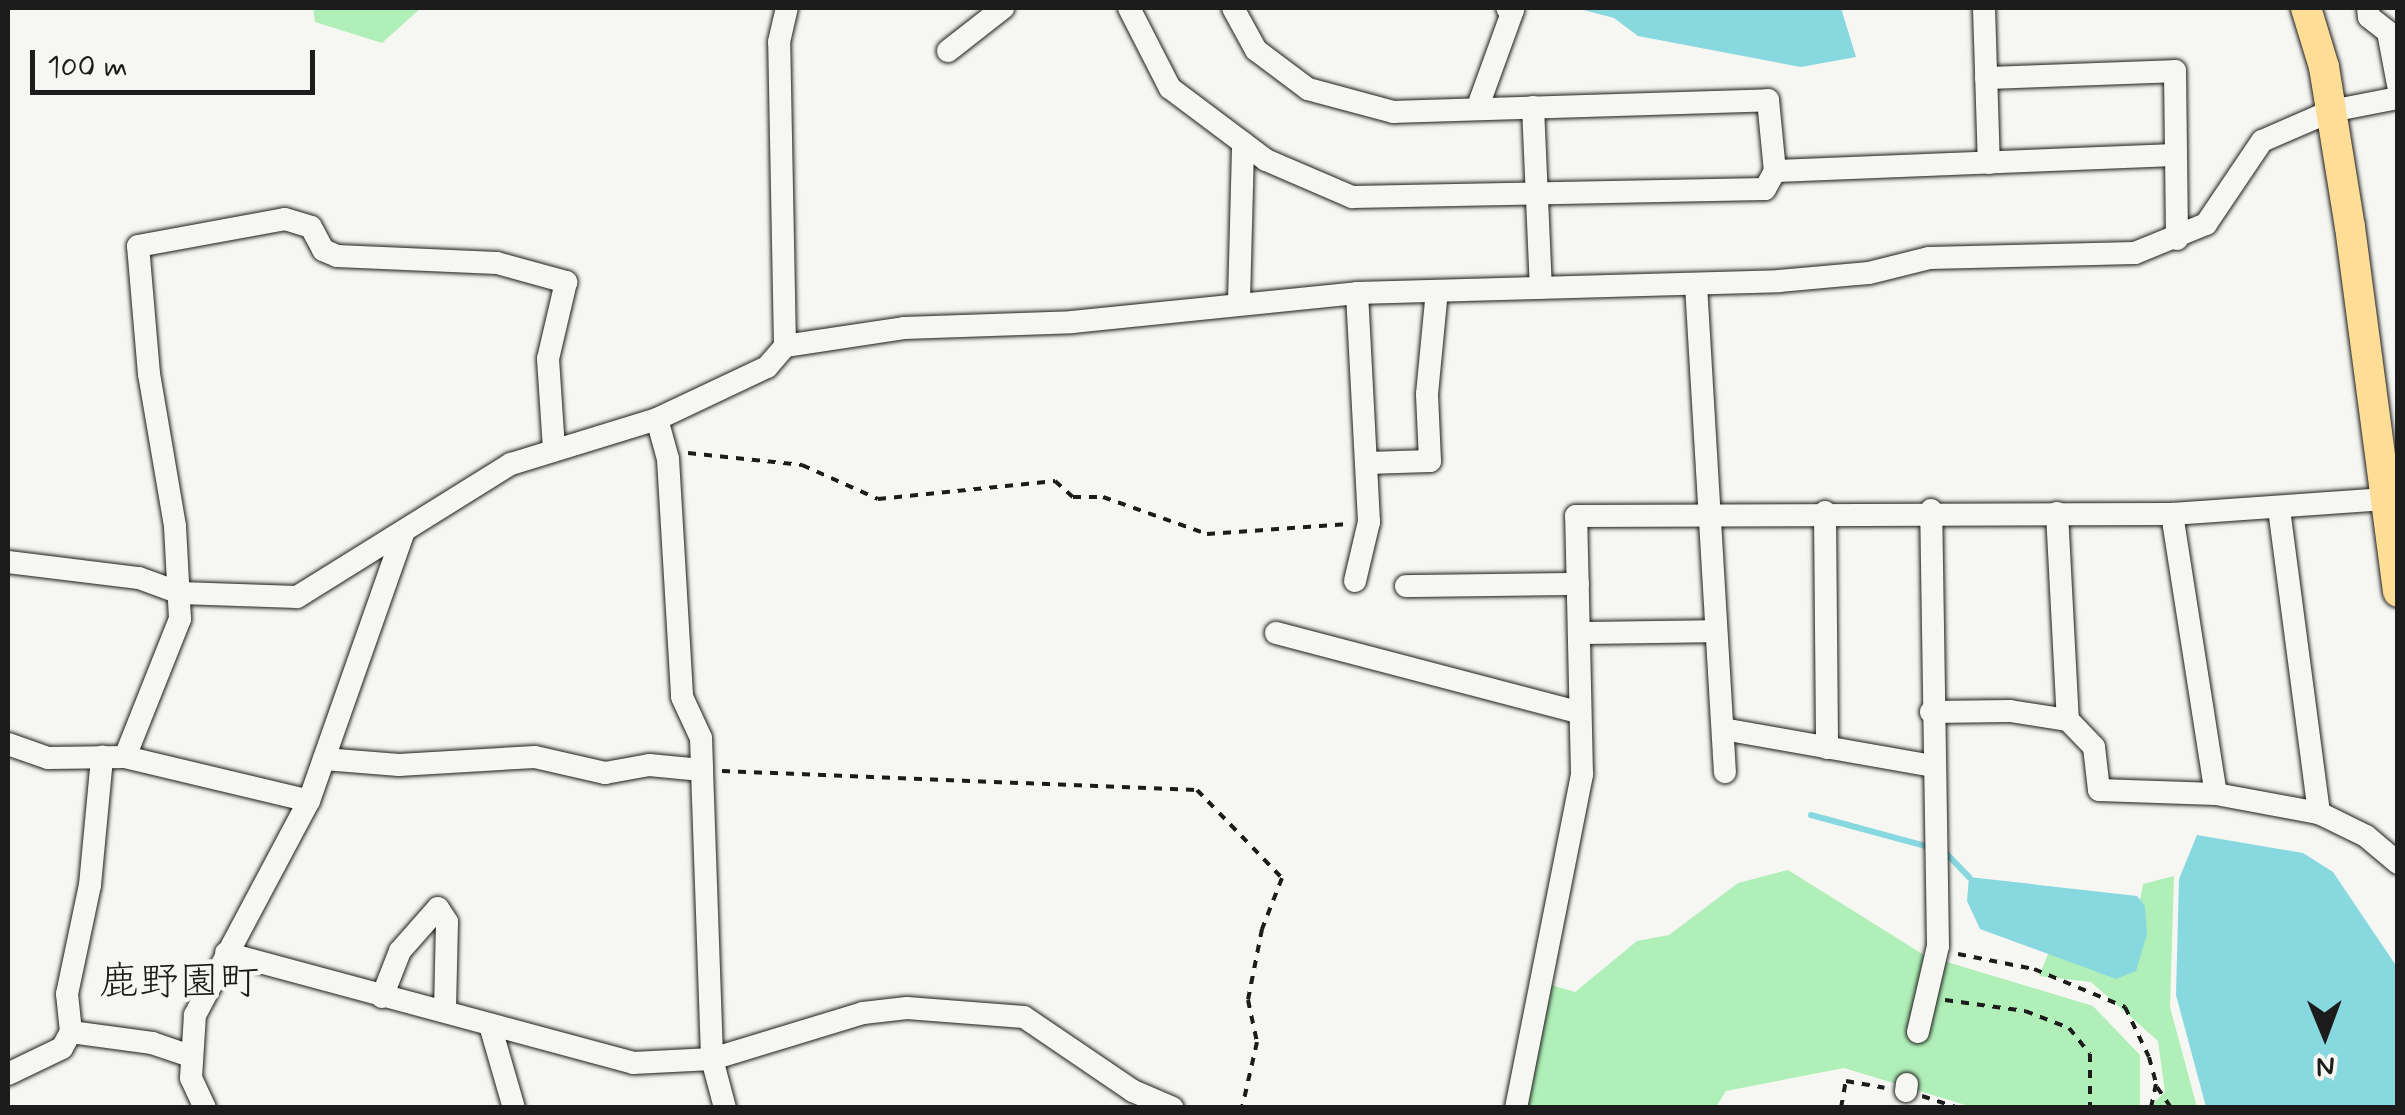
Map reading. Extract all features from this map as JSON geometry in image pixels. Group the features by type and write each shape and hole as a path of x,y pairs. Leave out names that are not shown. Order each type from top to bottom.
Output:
{"main road":[{"path":"2306,8 2331,111 2398,592"}],"street":[{"path":"785,346 779,42 787,8"},
{"path":"948,51 1003,8"},
{"path":"1128,8 1170,88 1244,143 1352,196 1537,197 1765,189 1775,171 1768,100 1394,112 1308,89 1256,50 1232,8"},
{"path":"1477,109 1513,10 1507,8"},
{"path":"1984,8 1988,163"},
{"path":"2368,8 2369,17 2388,32 2398,84"},
{"path":"1986,78 2175,71 2177,239"},
{"path":"8,562 139,578 180,594 297,598 512,464 657,419 767,367 785,346 904,328 1072,322 1238,300 1358,293 1696,285 1869,274 1929,258 2135,253 2177,239 2218,210 2262,141 2331,111 2398,98"},
{"path":"1533,108 1540,288"},
{"path":"1238,300 1244,143"},
{"path":"1775,171 2176,155"},
{"path":"8,1074 62,1048 71,1032 67,994 113,757 180,619 138,246 285,219 311,227 323,250 337,256 497,263 566,282 548,359 554,450"},
{"path":"1696,285 1725,772"},
{"path":"1367,462 1430,462 1427,394 1437,291"},
{"path":"1356,581 1369,522 1358,293"},
{"path":"657,419 668,459 682,697 700,738 712,1059 724,1108"},
{"path":"1516,1108 1582,774 1576,516 1931,510 2172,514 2385,499"},
{"path":"2279,509 2319,813"},
{"path":"1918,1032 1938,946 1933,848 1931,510"},
{"path":"1825,512 1826,748"},
{"path":"2057,513 2068,720"},
{"path":"2172,514 2216,794"},
{"path":"206,1108 190,1078 195,1015 309,801 403,534"},
{"path":"1406,586 1578,584"},
{"path":"1579,632 1716,632"},
{"path":"1276,633 1580,713"},
{"path":"1931,712 2010,710 2068,720 2094,747 2100,790 2216,794 2319,813 2366,836 2398,863"},
{"path":"1722,729 1933,766"},
{"path":"8,744 48,758 113,757 309,801"},
{"path":"324,759 399,765 536,757 604,773 648,765 702,770"},
{"path":"382,997 400,951 438,908 447,922 444,1011"},
{"path":"226,953 633,1063 712,1059 864,1013 907,1008 1024,1017 1134,1091 1173,1108"},
{"path":"490,1025 514,1108"},
{"path":"71,1032 152,1043 190,1056"},
{"path":"8,1094 38,1061"}],"path":[{"path":"668,459 696,450 770,458 802,465 878,500 1055,481 1073,497 1103,496 1207,534 1369,522"},
{"path":"702,770 1197,790 1282,878 1262,929 1248,1000 1257,1042 1242,1108"},
{"path":"1938,946 2090,988 2125,1007 2142,1033 2156,1084 2171,1108"},
{"path":"1926,998 2024,1011 2069,1028 2090,1054 2090,1108"},
{"path":"2151,1108 2156,1084"}],"green space":[{"path":"313,8 421,8 382,43 315,22"},
{"path":"1788,870 1924,955 2093,1006 2140,1055 2140,1107 1972,1107 1844,1068 1726,1091 1716,1107 1522,1108 1548,984 1575,992 1637,941 1669,935 1738,883"},
{"path":"2174,876 2170,1007 2197,1107 2149,1107 2165,1092 2158,1041 2091,982 2039,976 2053,942 2126,975 2143,884"}],"water":[{"path":"1841,8 1856,57 1801,67 1638,36 1614,18 1580,9"},
{"path":"2197,835 2303,853 2333,872 2397,967 2397,1107 2206,1107 2176,995 2179,879"},
{"path":"1969,877 2137,896 2145,906 2147,934 2136,971 2116,979 1980,929 1967,901"}],"waterway":[{"path":"1811,815 1930,847"},
{"path":"1942,849 1969,877"}],"district":[{"name":"鹿野園町","path":"179,983"}]}
